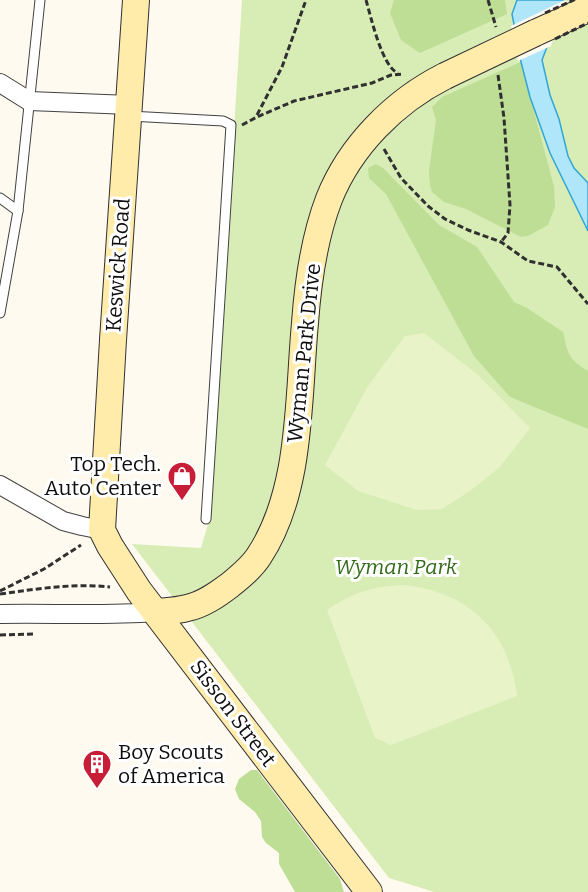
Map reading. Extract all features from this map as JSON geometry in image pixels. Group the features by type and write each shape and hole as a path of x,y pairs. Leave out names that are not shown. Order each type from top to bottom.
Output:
{"street":[{"name":"Keswick Road","path":"102,530 136,0"},
{"name":"Wyman Park Drive","path":"0,615 133,614 188,608 204,602 244,574 258,558 270,536 287,488 293,458 309,283 318,232 330,198 348,164 374,130 399,105 428,84 588,9"},
{"path":"0,84 29,101 129,111"},
{"path":"0,485 63,521 102,530"},
{"name":"Sisson Street","path":"102,530 127,572 156,612 369,892"}],"lane":[{"path":"0,313 18,211 40,0"},
{"path":"129,111 224,121 231,125 206,519"},
{"path":"0,198 18,211"}],"path":[{"path":"257,117 282,67 306,0"},
{"path":"366,0 385,59 392,71 400,74"},
{"path":"488,0 496,24 497,36"},
{"path":"498,72 504,118 510,205 508,232 501,242"},
{"path":"231,125 243,125 294,101 372,83 391,75 408,74"},
{"path":"383,146 401,178 428,206 453,223 501,242 528,261 557,267 588,304"},
{"path":"0,592 44,569 102,530"},
{"path":"0,592 77,585 112,587"}],"green space":[{"name":"Wyman Park","path":"242,0 588,0 588,892 434,892 389,878 132,544 201,548 210,517"},
{"path":"394,0 505,0 507,14 420,53 401,40 390,13"},
{"path":"521,62 554,187 555,207 548,225 528,236 521,237 466,209 444,202 432,192 429,171 436,120 432,107 442,97"},
{"path":"376,164 383,168 439,225 477,247 514,302 563,332 570,355 576,363 588,371 588,429 510,397 474,356 386,194 369,178 368,168"},
{"path":"424,333 477,374 530,428 499,468 470,491 442,509 417,510 358,491 325,465 368,386 405,336"},
{"path":"404,585 448,596 466,606 482,619 495,634 505,652 513,673 517,696 391,745 375,738 327,610 363,592"},
{"path":"251,770 257,770 340,879 344,892 295,892 279,864 279,853 262,837 261,821 255,812 239,799 235,789 239,779"}],"water":[{"path":"517,0 565,0 542,60 568,156 574,168 588,183 588,231 550,153 530,97 512,14"}],"pier":[{"path":"567,1 551,46 518,61 511,26"}],"place":[{"name":"Top Tech. Auto Center","path":"182,502"},
{"name":"Boy Scouts of America","path":"97,790"}]}
